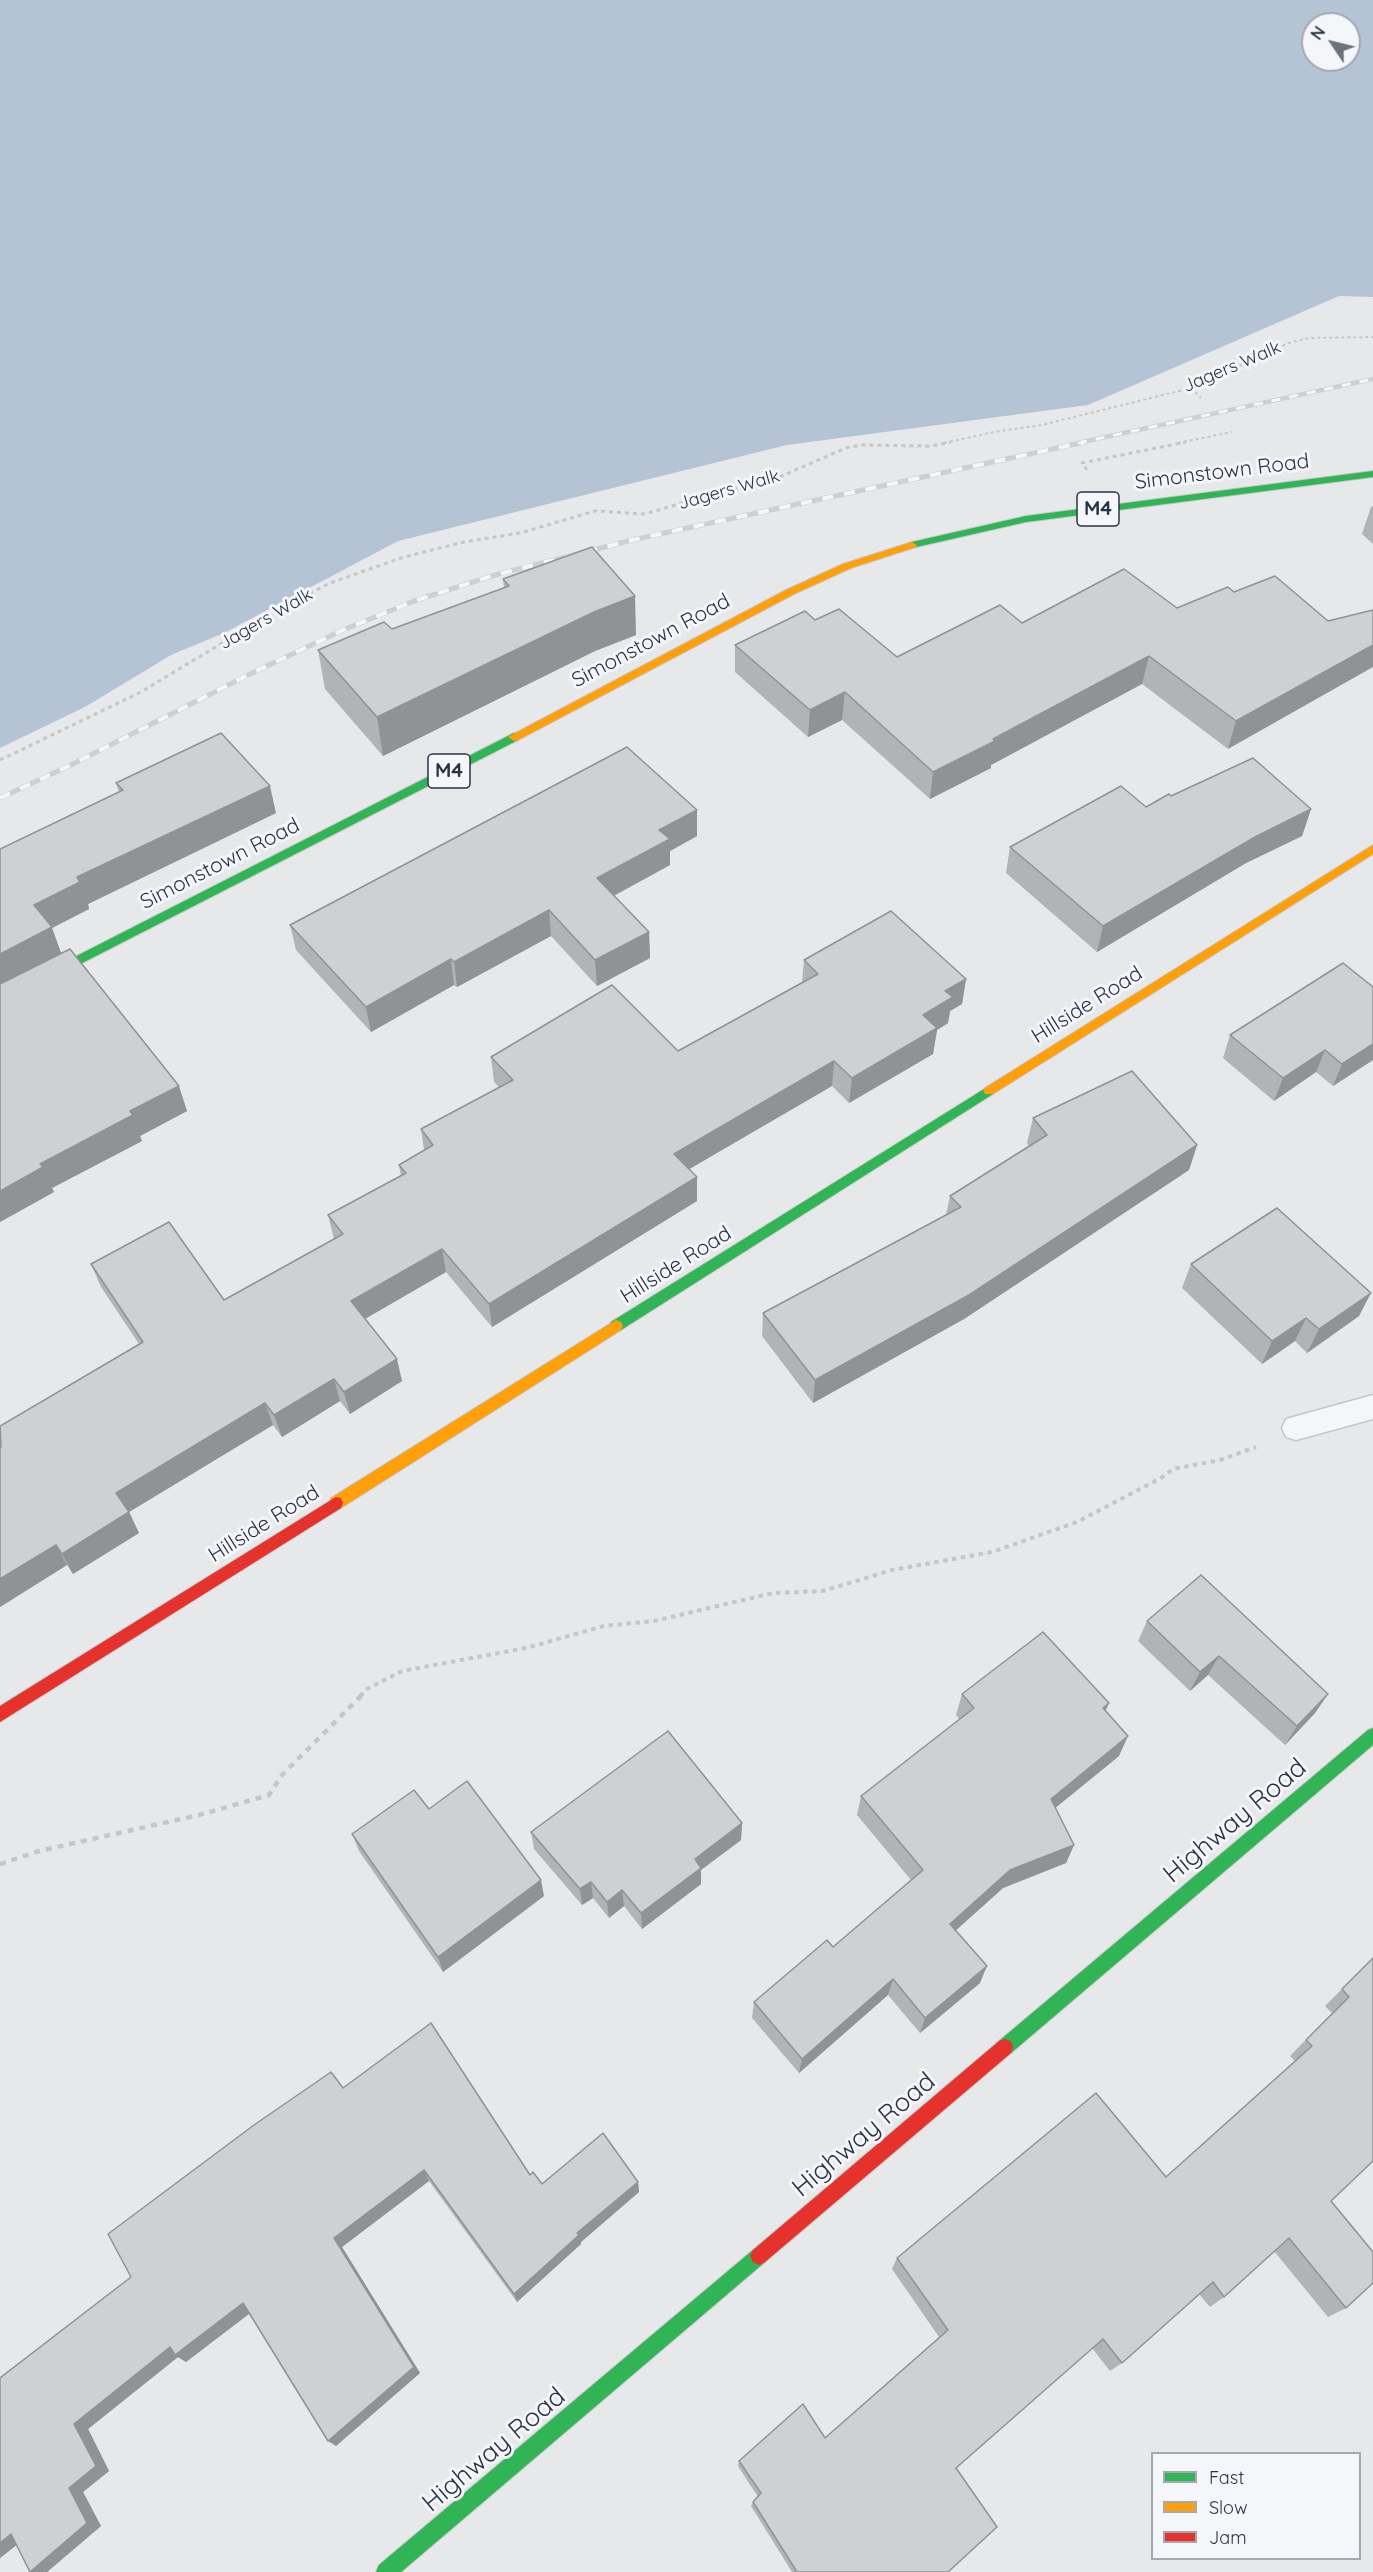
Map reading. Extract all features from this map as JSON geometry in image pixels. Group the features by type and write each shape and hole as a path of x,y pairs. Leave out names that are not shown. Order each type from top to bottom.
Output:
{"street":[{"name":"Simonstown Road","path":"0,1000 478,756 748,613 847,566 899,548 1026,519 1373,474"},
{"name":"Hillside Road","path":"0,1715 1373,849"},
{"name":"Highway Road","path":"386,2572 1373,1735"}],"lane":[{"path":"1296,1428 1373,1407"}],"path":[{"name":"Jagers Walk","path":"0,760 139,693 330,583 404,557 464,542 520,533 595,511 645,514 712,494 770,481 846,448 871,445 931,446 1042,424 1191,388 1289,343 1309,338 1373,337"},
{"path":"1191,388 1201,398"},
{"path":"1092,477 1082,463 1232,432"},
{"path":"0,1864 39,1851 198,1815 269,1796 282,1775 332,1727 367,1689 402,1671 526,1648 604,1626 654,1621 773,1593 823,1592 892,1570 992,1552 1077,1522 1161,1478 1173,1469 1220,1461 1296,1428"}],"water":[{"path":"0,0 1373,0 1373,297 1339,296 1088,405 787,445 398,541 224,633 171,655 85,707 0,748"}],"building":[{"path":"592,547 635,596 594,612 377,717 318,650 384,622 392,629 509,586 503,579"},
{"path":"1124,569 1177,608 1228,587 1234,592 1275,576 1328,621 1373,610 1373,645 1236,721 1149,656 993,739 995,741 933,772 845,692 810,710 735,645 805,611 815,620 839,609 897,657 1000,605 1022,623"},
{"path":"221,733 270,786 77,877 80,882 34,905 52,927 0,954 0,849 123,790 116,783"},
{"path":"627,747 697,810 659,830 670,839 597,878 649,932 595,960 549,910 454,962 451,959 366,1007 290,925"},
{"path":"1253,758 1311,809 1255,837 1103,926 1010,847 1121,786 1146,807 1169,794 1171,796"},
{"path":"891,911 966,979 945,991 953,997 923,1015 937,1028 852,1078 834,1061 674,1154 697,1177 489,1304 442,1249 351,1301 397,1359 344,1392 334,1379 274,1415 265,1403 116,1493 129,1512 62,1554 56,1545 0,1579 0,1426 143,1342 91,1264 169,1222 224,1300 343,1234 328,1215 406,1173 399,1165 433,1145 421,1129 513,1080 491,1057 612,985 678,1051 818,974 804,960"},
{"path":"70,949 179,1086 130,1111 133,1115 40,1164 43,1167 0,1191 0,984"},
{"path":"1343,963 1373,987 1373,1044 1342,1064 1325,1050 1283,1078 1230,1035"},
{"path":"1132,1071 1197,1145 969,1295 815,1380 763,1313 961,1207 950,1196 1047,1135 1033,1118"},
{"path":"1277,1208 1371,1293 1319,1329 1306,1318 1272,1341 1191,1264"},
{"path":"1201,1575 1328,1694 1297,1726 1219,1656 1200,1672 1147,1621"},
{"path":"1043,1632 1109,1703 1103,1708 1128,1736 1051,1799 1074,1845 1010,1870 950,1924 987,1966 925,2018 893,1979 802,2059 754,2002 827,1940 833,1947 923,1870 861,1796 974,1708 962,1694"},
{"path":"668,1731 742,1823 695,1859 701,1868 641,1913 622,1890 607,1902 591,1882 580,1889 531,1832"},
{"path":"467,1781 541,1880 438,1957 352,1834 414,1790 429,1809"},
{"path":"1373,1958 1373,2161 1331,2201 1373,2252 1373,2283 1346,2308 1289,2238 1224,2297 1213,2282 1122,2363 1103,2339 956,2468 997,2527 948,2572 797,2572 753,2502 761,2493 739,2461 803,2404 825,2438 948,2330 897,2258 1096,2093 1166,2177 1312,2046 1306,2040 1349,1997 1342,1989"},
{"path":"431,2023 530,2175 533,2172 542,2184 603,2133 638,2182 577,2233 579,2235 514,2294 424,2170 334,2238 414,2367 328,2441 243,2303 175,2355 170,2347 74,2424 96,2466 69,2488 87,2523 30,2572 11,2534 0,2543 0,2378 131,2277 108,2234 254,2125 331,2072 343,2088"}],"railway":[{"path":"1078,443 1373,379"},
{"path":"0,798 71,765 250,674 343,630 414,601 495,575 632,540 1085,442"}],"traffic: fast":[{"path":"912,545 1026,519 1373,474"},
{"path":"0,1000 514,737"},
{"path":"616,1326 989,1091"},
{"path":"1005,2047 1373,1735"},
{"path":"386,2572 759,2256"}],"traffic: slow":[{"path":"514,737 790,592 847,566 912,545"},
{"path":"989,1091 1373,849"},
{"path":"336,1503 616,1326"}],"traffic: jam":[{"path":"0,1715 336,1503"},
{"path":"759,2256 1005,2047"}]}
